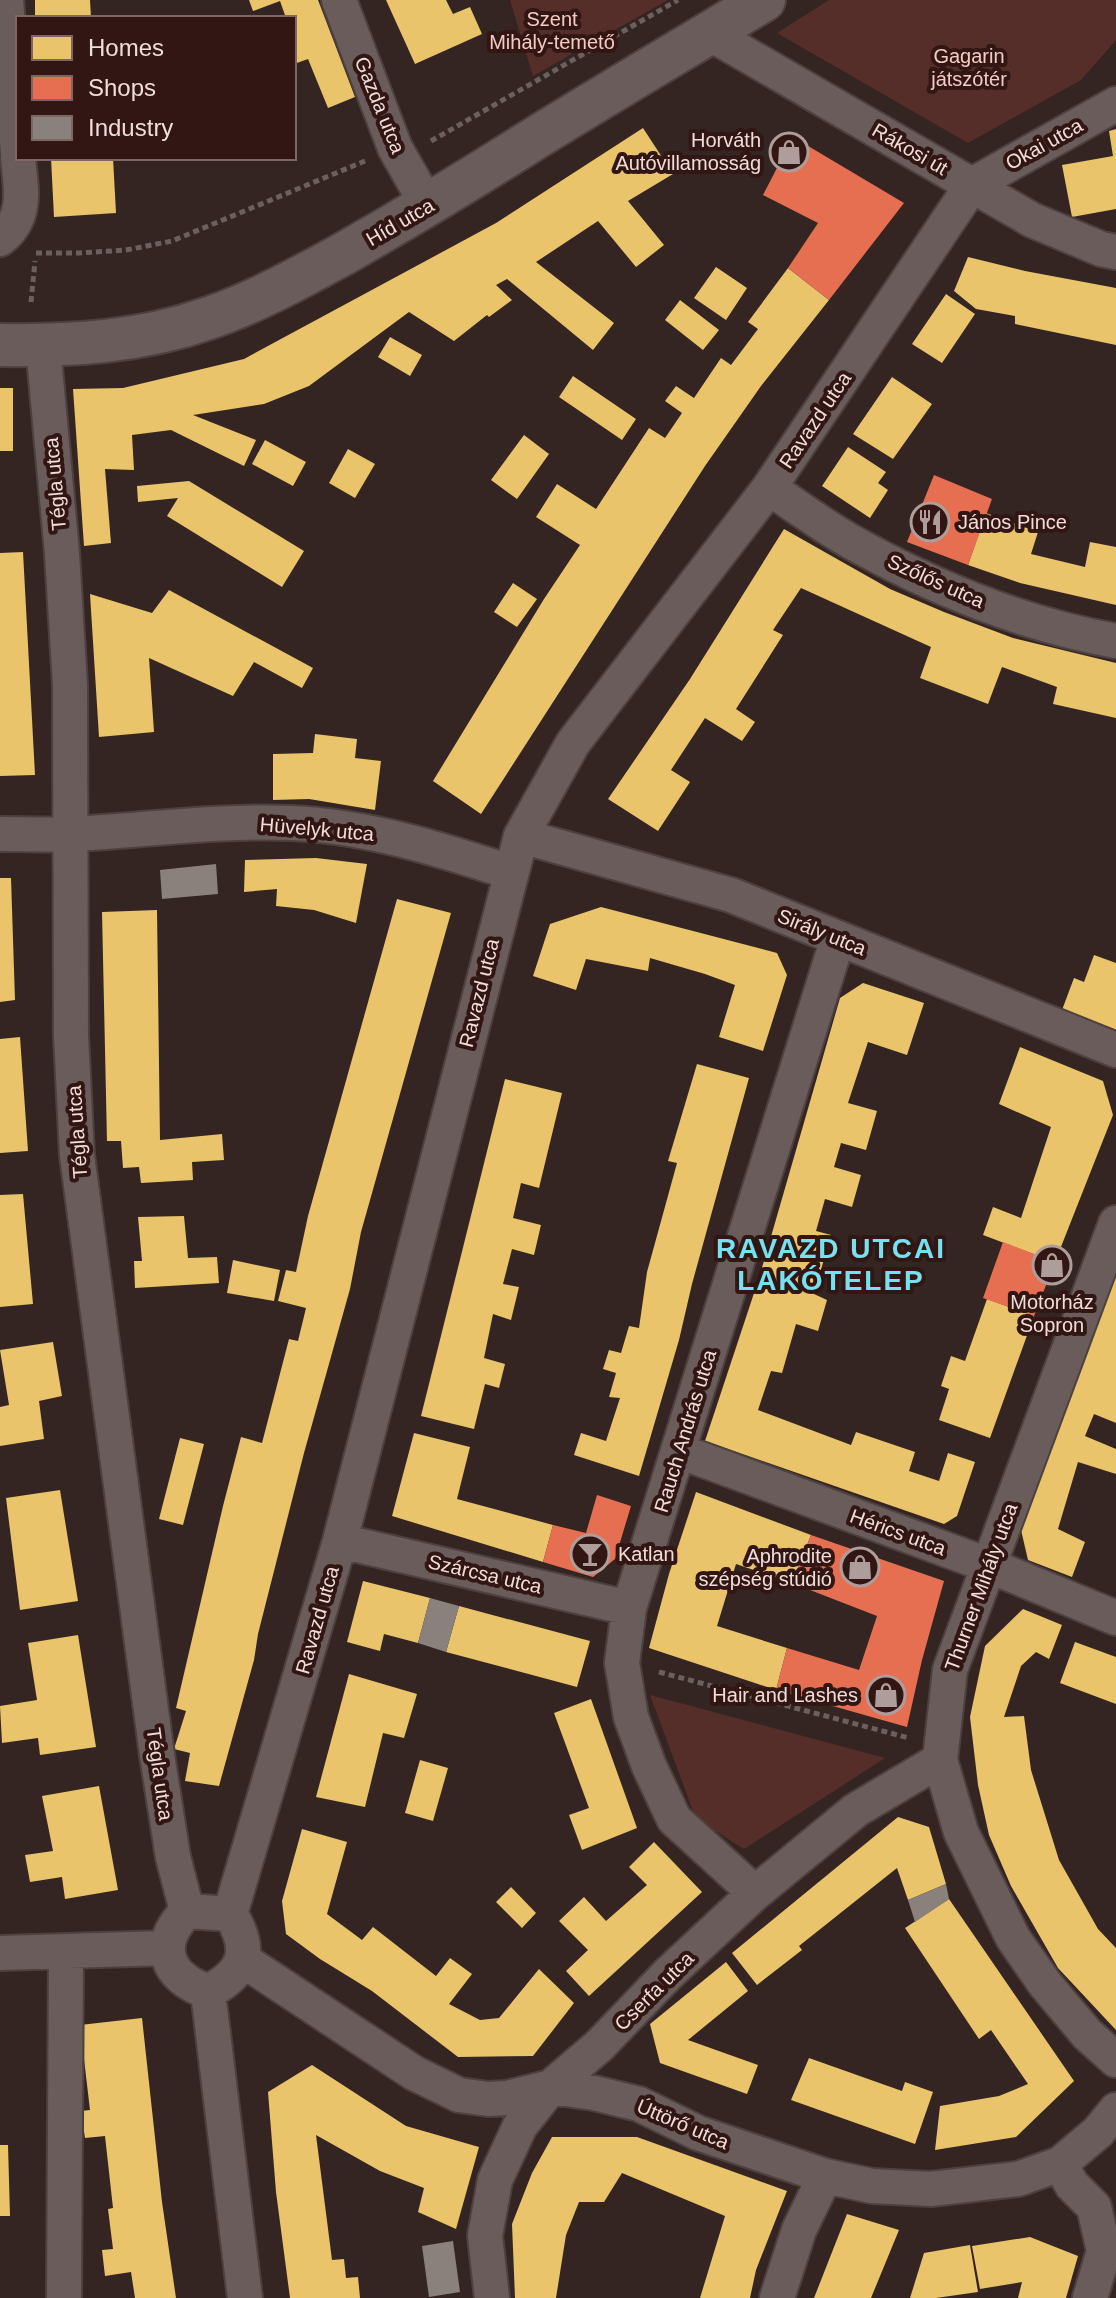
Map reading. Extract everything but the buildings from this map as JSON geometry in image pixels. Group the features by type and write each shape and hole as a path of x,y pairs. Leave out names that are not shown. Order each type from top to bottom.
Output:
{"street":[{"path":"6,0 16,130"},
{"name":"Gazda utca","path":"339,0 395,148 428,206"},
{"name":"Híd utca","path":"0,345 43,346 134,338 208,318 312,271 428,206 624,82 764,0"},
{"name":"Rákosi út","path":"709,33 1032,220 1101,249 1116,252"},
{"name":"Okai utca","path":"972,185 1116,104"},
{"path":"7,233 20,211 18,160"},
{"name":"Ravazd utca","path":"230,1914 340,1541 521,836 573,743 769,488 972,185"},
{"name":"Tégla utca","path":"43,346 69,670 71,1036 77,1155 157,1755 173,1857 187,1911"},
{"name":"Szőlős utca","path":"769,488 855,544 933,583 1015,615 1116,641"},
{"name":"Hüvelyk utca","path":"0,834 71,834 180,824 291,823 376,833 510,872"},
{"name":"Sirály utca","path":"521,836 731,895 1116,1050"},
{"name":"Rauch András utca","path":"755,1893 674,1819 649,1766 631,1717 622,1663 629,1608 838,938"},
{"name":"Thurner Mihály utca","path":"1116,1223 950,1670 940,1753 961,1832 1013,1938 1045,1984 1087,2034 1116,2060"},
{"name":"Hérics utca","path":"679,1451 988,1565 1116,1618"},
{"name":"Szárcsa utca","path":"340,1541 629,1608"},
{"name":"Cserfa utca","path":"492,2298 485,2236 495,2180 520,2126 551,2087 600,2045 668,1974 755,1893 856,1810 940,1753"},
{"path":"187,1911 230,1914 243,1934 243,1960 228,1981 208,1992 188,1984 174,1970 166,1948 172,1926 187,1911"},
{"path":"0,1953 166,1948"},
{"path":"64,2298 66,1952"},
{"name":"Úttörő utca","path":"243,1960 414,2073 459,2095 507,2098 551,2087 594,2093 639,2104 698,2133 825,2176 872,2186 931,2189 1018,2179 1060,2164"},
{"path":"208,1992 245,2298"},
{"path":"1090,2298 1104,2251 1094,2207 1072,2185 1060,2164 1098,2132 1116,2110"},
{"path":"777,2298 799,2230 825,2176"}],"path":[{"path":"7,233 36,253 126,250 172,241 395,148 426,144 678,0"},
{"path":"31,302 35,261"},
{"path":"659,1672 940,1753"}],"green space":[{"name":"Szent Mihály-temető","path":"510,0 668,0 533,76"},
{"name":"Gagarin játszótér","path":"829,0 1116,0 1116,40 1081,80 968,143 777,33"},
{"path":"650,1695 885,1758 744,1849 696,1819"}],"place":[{"name":"Horváth Autóvillamosság","path":"789,152"},
{"name":"János Pince","path":"930,522"},
{"name":"Motorház Sopron","path":"1052,1265"},
{"name":"Katlan","path":"590,1554"},
{"name":"Aphrodite szépség stúdió","path":"860,1567"},
{"name":"Hair and Lashes","path":"886,1695"}],"district":[{"name":"RAVAZD UTCAI LAKÓTELEP","path":"831,1264"}]}
